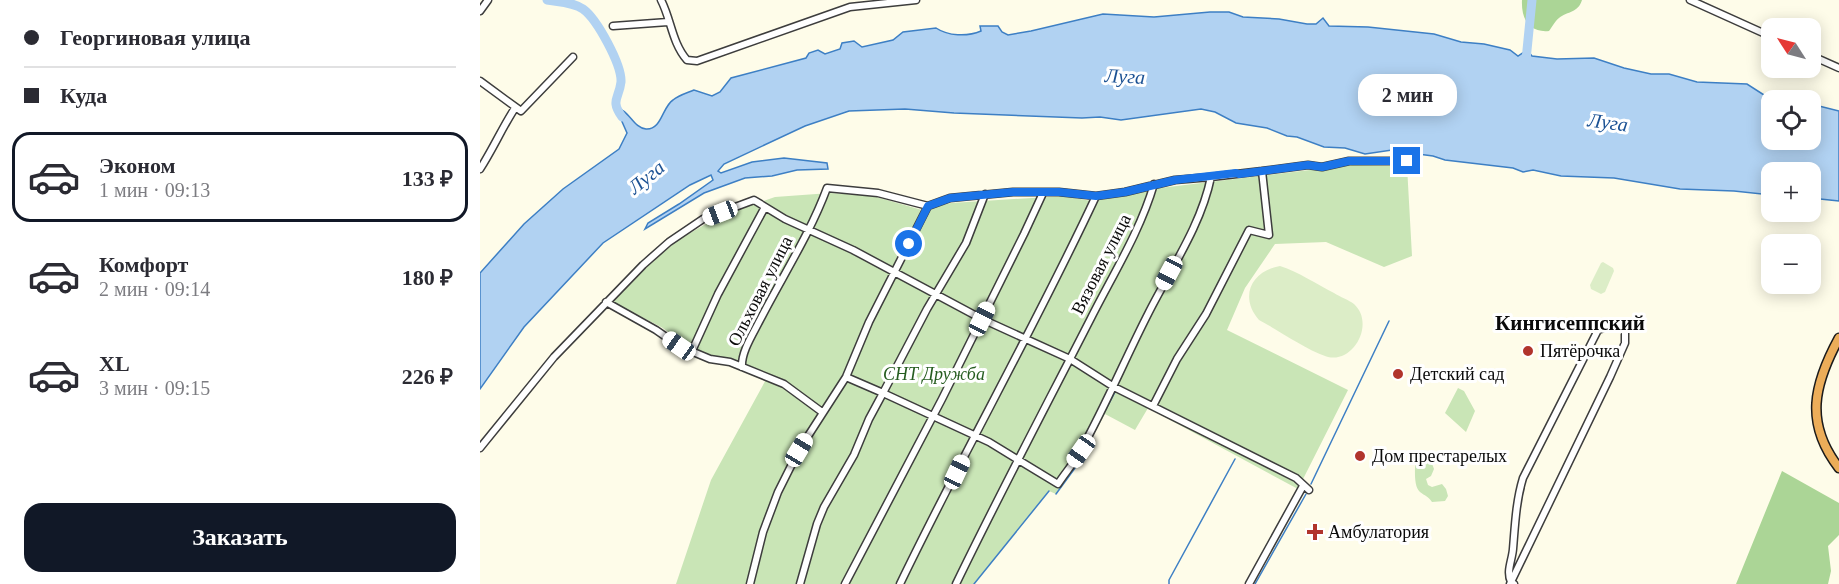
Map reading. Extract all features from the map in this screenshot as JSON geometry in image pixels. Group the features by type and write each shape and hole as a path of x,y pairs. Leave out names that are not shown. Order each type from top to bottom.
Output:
{"highway":[{"path":"1839,338 1822,373 1816,402 1820,433 1827,450 1839,468"}],"street":[{"path":"480,11 488,0"},
{"path":"661,0 682,54 687,60 697,61 850,7 916,0"},
{"path":"1690,0 1761,32"},
{"path":"613,26 668,21"},
{"path":"480,81 521,111 573,57"},
{"path":"1821,60 1839,68"},
{"path":"480,169 493,151 515,108"},
{"path":"750,584 763,532 778,492 799,450 846,377 868,322 928,206 950,198 984,194 1083,193 1096,196 1125,192 1154,184 1308,165 1322,167 1349,161 1407,161"},
{"path":"1154,406 1177,359 1206,314 1249,230 1269,235 1262,171"},
{"path":"846,377 974,435 1058,483 1081,451 1114,387 1144,321 1206,202 1211,177"},
{"name":"Вязовая улица","path":"956,584 1140,220 1154,184"},
{"name":"Ольховая улица","path":"741,367 741,360 755,330 809,229 827,188 878,193 928,206"},
{"path":"845,584 982,319 1043,193"},
{"path":"800,584 824,507 854,455 865,428 927,309 937,296 966,243 984,194"},
{"path":"900,584 1096,196"},
{"path":"480,448 554,357 606,302 669,242 703,219 754,200 785,219 809,229 982,319 1025,340 1071,358 1114,387 1296,478 1306,488 1249,584"},
{"path":"692,351 718,294 765,207"},
{"path":"606,302 656,330 679,346 710,359 730,362 784,384 822,412"},
{"path":"1616,324 1625,331 1625,343 1511,583 1508,575 1513,554 1518,495 1523,478 1598,330 1616,324"}],"green space":[{"path":"1522,0 1582,0 1575,10 1558,19 1549,31 1542,31 1531,27 1525,19"},
{"name":"СНТ Дружба","path":"1352,165 1407,166 1412,256 1384,267 1326,242 1275,244 1245,288 1227,330 1348,390 1298,489 1148,408 1135,430 1105,414 1075,468 1056,494 1049,491 974,584 676,584 711,480 769,374 738,361 711,355 691,347 661,327 613,302 648,266 678,240 718,217 775,197 830,193 873,196 922,210 951,203 1064,196 1091,201 1160,188"},
{"path":"1603,262 1614,271 1605,292 1601,294 1591,289 1590,285"},
{"path":"1280,266 1354,304 1363,322 1362,332 1352,349 1344,355 1325,356 1259,320 1250,303 1251,286 1262,273"},
{"path":"1458,388 1464,391 1475,411 1466,432 1445,413"},
{"path":"1426,459 1431,461 1434,469 1431,476 1426,479 1428,485 1432,487 1442,484 1448,496 1445,501 1432,502 1417,487 1415,466 1419,461"},
{"path":"1782,471 1839,503 1839,535 1828,546 1831,571 1828,584 1736,584"}],"water":[{"name":"Луга","path":"1229,12 1243,17 1279,19 1307,24 1316,24 1323,18 1329,26 1368,27 1434,34 1461,42 1510,50 1518,56 1527,50 1532,56 1557,59 1594,58 1624,68 1651,74 1669,74 1697,82 1747,84 1761,93 1761,150 1821,150 1821,106 1839,111 1839,201 1821,199 1821,162 1761,162 1761,194 1680,189 1614,178 1561,176 1533,170 1523,172 1513,168 1445,160 1433,156 1418,154 1408,156 1392,150 1365,154 1345,148 1324,147 1267,128 1236,123 1215,112 1201,109 1121,120 1100,117 954,113 905,109 849,111 805,126 724,164 718,171 721,173 752,162 784,158 827,163 828,169 797,170 772,176 745,178 704,193 645,229 648,223 713,180 711,175 690,185 603,243 524,327 480,389 480,273 524,224 563,189 619,149 627,133 616,108 642,128 651,128 659,122 669,103 680,95 694,90 712,96 720,92 731,78 806,58 809,53 818,50 825,54 840,49 842,43 854,41 862,47 893,40 903,32 936,28 946,33 964,35 981,31 980,26 998,26 1008,35 1103,14 1154,17"}],"waterway":[{"path":"547,0 575,5 589,14 595,22 613,54 620,74 621,82 616,107 622,117"},
{"path":"1526,60 1532,0"},
{"path":"1311,484 1389,321"},
{"path":"1056,494 1075,468 1115,392"},
{"path":"1169,584 1169,580 1235,459"},
{"path":"974,584 1049,491"},
{"path":"1255,584 1306,494"}],"place":[{"name":"Пятёрочка","path":"1528,351"},
{"name":"Детский сад","path":"1398,374"},
{"name":"Дом престарелых","path":"1360,456"},
{"name":"Амбулатория","path":"1315,532"}],"district":[{"name":"Кингисеппский","path":"1570,323"}],"route":[{"path":"909,244 928,206 950,198 1013,192 1083,193 1096,196 1125,192 1175,180 1236,173 1308,165 1322,167 1349,161 1407,161"}]}
